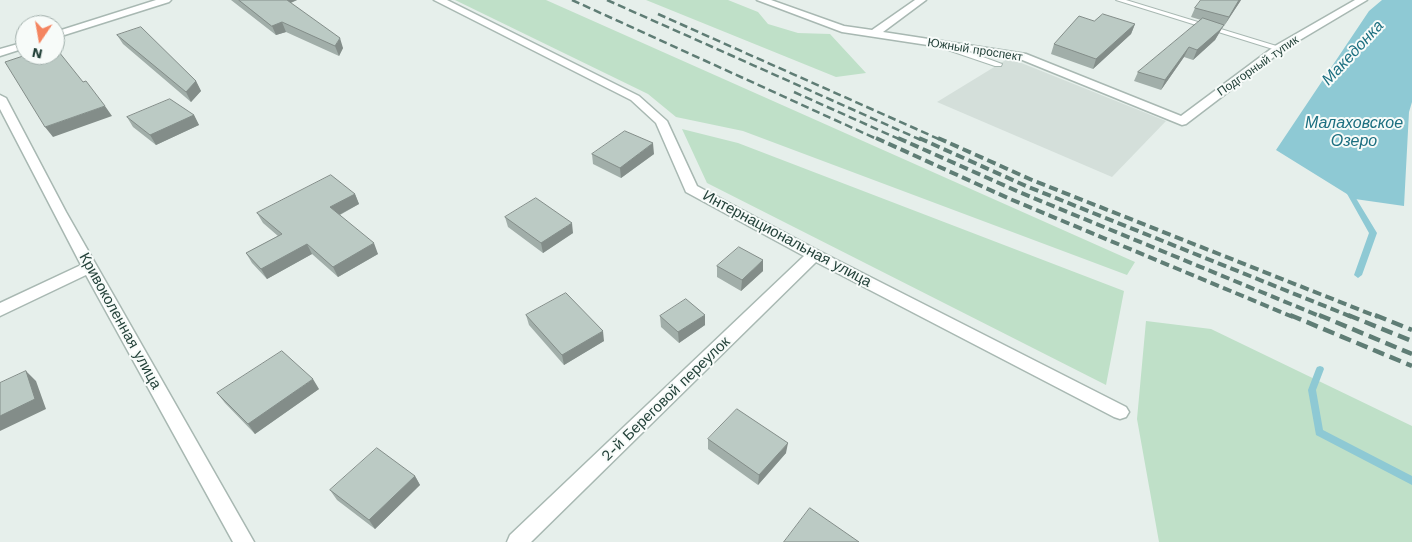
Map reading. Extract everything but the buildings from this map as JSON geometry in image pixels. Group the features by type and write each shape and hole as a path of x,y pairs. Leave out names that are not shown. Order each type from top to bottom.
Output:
{"street":[{"path":"65,32 166,0"},
{"name":"Интернациональная улица","path":"439,0 635,98 661,121 691,189 814,255 1120,412"},
{"name":"Южный проспект","path":"762,0 842,29 1022,56 1182,121"},
{"path":"874,34 921,0"},
{"name":"Подгорный тупик","path":"1182,121 1279,48 1362,0"},
{"path":"0,53 15,48"},
{"name":"Кривоколенная улица","path":"0,98 89,267 244,542"},
{"name":"2-й Береговой переулок","path":"517,542 814,255"},
{"path":"0,310 89,267"}],"lane":[{"path":"1119,0 1279,48"},
{"path":"940,44 998,64"}],"shaded area":[{"path":"1009,58 1166,121 1112,177 937,102"}],"green space":[{"path":"455,0 546,0 1135,262 1127,275 743,131 676,117 648,94"},
{"path":"646,0 728,0 758,12 768,24 798,33 830,34 866,73 836,77"},
{"path":"682,129 738,143 1124,291 1106,385 707,183"},
{"path":"1146,321 1211,329 1412,426 1412,542 1159,542 1137,419"}],"water":[{"name":"Малаховское Озеро","path":"1382,0 1412,0 1412,102 1409,112 1404,206 1355,199 1276,150 1369,11"}],"waterway":[{"name":"Македонка","path":"1349,192 1373,233 1358,275"},
{"name":"Македонка","path":"1320,369 1312,390 1319,432 1412,481"}],"railway":[{"path":"572,0 879,140"},
{"path":"607,0 921,140"},
{"path":"658,14 941,140"},
{"path":"794,92 901,140"},
{"path":"876,138 1010,199 1293,317"},
{"path":"898,138 1019,192 1322,317"},
{"path":"919,138 1026,186 1352,317"},
{"path":"938,138 1032,180 1378,317"},
{"path":"1290,315 1412,366"},
{"path":"1319,315 1412,354"},
{"path":"1348,315 1412,341"},
{"path":"1375,315 1412,330"}]}
